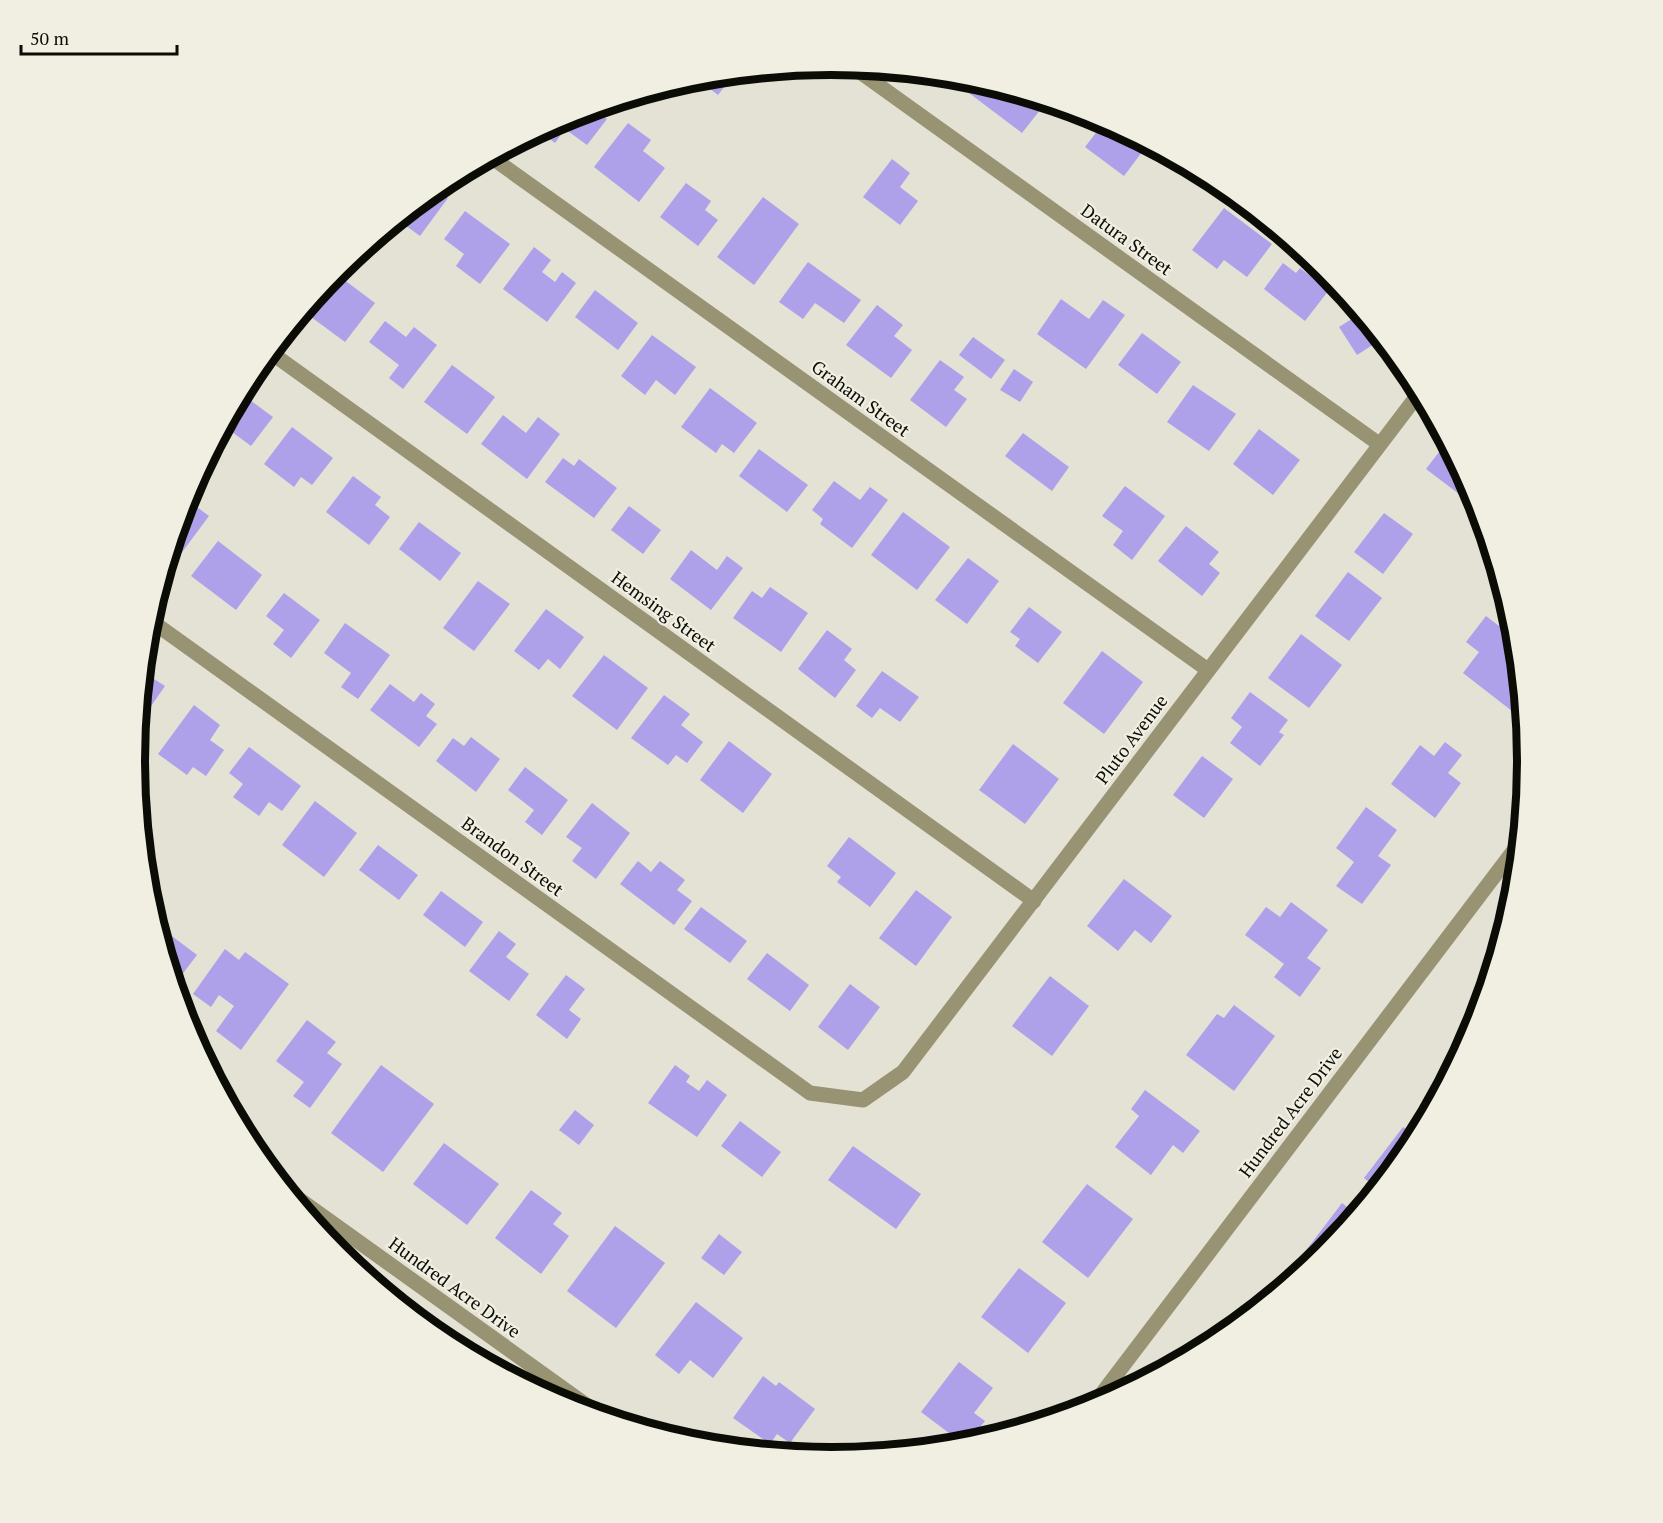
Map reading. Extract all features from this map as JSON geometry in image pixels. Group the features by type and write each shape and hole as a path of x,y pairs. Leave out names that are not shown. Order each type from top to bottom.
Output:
{"street":[{"name":"Datura Street","path":"865,76 1379,444"},
{"name":"Graham Street","path":"498,162 1208,670"},
{"name":"Hemsing Street","path":"277,357 1034,901"},
{"name":"Pluto Avenue","path":"863,1100 903,1072 1414,399"},
{"name":"Brandon Street","path":"158,626 810,1092 863,1100"},
{"name":"Hundred Acre Drive","path":"1103,1392 1512,853"},
{"name":"Hundred Acre Drive","path":"308,1206 579,1400"}],"building":[{"path":"727,83 718,95 707,87"},
{"path":"972,90 1042,108 1022,133 969,93"},
{"path":"601,115 607,119 587,145 565,129 555,143 547,137 569,127"},
{"path":"628,123 651,140 643,151 665,168 639,202 594,167"},
{"path":"1099,129 1143,150 1124,176 1085,147"},
{"path":"892,159 910,173 900,187 918,201 900,225 863,197"},
{"path":"686,183 711,201 705,210 718,220 698,246 660,217"},
{"path":"444,195 448,198 420,236 404,225"},
{"path":"763,197 799,224 754,285 717,257"},
{"path":"1224,208 1272,244 1247,277 1224,260 1217,269 1192,250"},
{"path":"465,211 510,244 480,284 456,266 464,254 444,239"},
{"path":"534,247 551,260 542,272 555,282 562,272 576,283 547,322 503,289"},
{"path":"808,262 861,300 844,323 815,303 803,319 779,302"},
{"path":"1283,263 1296,273 1300,268 1329,290 1305,321 1264,289"},
{"path":"343,279 375,303 345,342 310,316"},
{"path":"595,290 638,323 618,350 575,317"},
{"path":"1061,299 1089,319 1103,300 1125,315 1086,369 1037,334"},
{"path":"877,305 903,325 894,336 912,350 891,378 846,345"},
{"path":"1355,317 1375,343 1357,355 1339,327"},
{"path":"385,321 406,337 414,327 437,345 403,389 389,378 399,365 369,342"},
{"path":"1142,333 1181,362 1157,394 1118,365"},
{"path":"652,335 696,367 675,395 656,380 645,395 621,376"},
{"path":"973,337 1005,360 991,379 959,355"},
{"path":"940,360 964,377 954,390 967,399 946,427 910,400"},
{"path":"452,365 495,397 467,434 424,402"},
{"path":"1014,369 1033,382 1020,402 1000,390"},
{"path":"1193,385 1236,414 1209,451 1167,422"},
{"path":"710,388 757,423 734,453 722,444 716,453 681,427"},
{"path":"249,399 273,417 251,446 230,431"},
{"path":"503,415 526,433 538,417 560,434 527,479 481,444"},
{"path":"292,427 333,458 312,485 301,477 294,487 264,464"},
{"path":"1259,429 1300,460 1273,495 1233,464"},
{"path":"1023,433 1069,467 1052,491 1005,456"},
{"path":"759,449 808,485 787,512 739,476"},
{"path":"1439,452 1447,458 1466,499 1426,469"},
{"path":"563,458 574,466 579,459 617,488 594,518 545,482"},
{"path":"353,476 381,497 375,505 390,517 369,545 326,512"},
{"path":"834,481 860,500 870,487 888,500 852,548 820,524 823,519 812,510"},
{"path":"1125,486 1165,516 1132,560 1113,545 1123,531 1102,516"},
{"path":"195,505 209,516 180,555 177,553"},
{"path":"629,506 661,530 643,554 611,530"},
{"path":"903,512 950,547 917,590 871,555"},
{"path":"1384,513 1413,534 1383,574 1354,552"},
{"path":"419,522 461,553 440,581 399,549"},
{"path":"1186,526 1219,552 1209,564 1220,573 1202,596 1158,561"},
{"path":"218,541 262,575 236,610 191,576"},
{"path":"691,550 717,570 727,556 743,568 711,610 670,579"},
{"path":"968,558 999,581 967,624 935,600"},
{"path":"1348,572 1382,598 1349,641 1315,616"},
{"path":"478,581 510,604 474,651 443,628"},
{"path":"770,587 808,613 781,652 733,618 752,591 762,598"},
{"path":"284,593 320,620 291,658 273,644 284,630 266,616"},
{"path":"1029,607 1062,632 1038,663 1015,646 1020,639 1010,632"},
{"path":"546,609 584,637 560,669 548,659 539,670 514,651"},
{"path":"1486,616 1505,631 1517,715 1463,673 1479,652 1466,642"},
{"path":"345,623 390,655 358,699 341,687 351,673 324,653"},
{"path":"827,630 852,649 844,660 856,670 835,698 798,669"},
{"path":"1301,634 1342,665 1309,708 1268,678"},
{"path":"1102,651 1143,682 1104,734 1063,703"},
{"path":"604,655 648,688 617,730 572,696"},
{"path":"882,671 919,697 900,722 880,708 872,718 856,706"},
{"path":"150,677 165,686 146,713"},
{"path":"390,684 414,702 421,693 435,704 426,716 437,724 419,747 370,710"},
{"path":"1250,692 1288,720 1279,732 1284,735 1260,766 1230,743 1242,727 1231,718"},
{"path":"664,695 690,714 681,725 703,742 687,763 676,755 668,765 631,738"},
{"path":"194,705 220,725 210,740 224,750 206,776 193,767 187,775 158,754"},
{"path":"471,737 500,759 476,792 436,761 453,738 464,746"},
{"path":"729,741 772,774 743,813 700,780"},
{"path":"1445,742 1462,755 1448,773 1461,783 1435,818 1391,784 1420,745 1434,756"},
{"path":"1013,744 1059,779 1025,824 979,790"},
{"path":"249,747 301,786 282,811 269,802 259,816 233,797 243,784 229,773"},
{"path":"1202,756 1233,779 1204,818 1173,795"},
{"path":"525,767 568,800 542,835 525,822 534,810 508,790"},
{"path":"315,801 357,833 324,877 282,845"},
{"path":"592,803 630,833 596,879 572,861 582,848 566,837"},
{"path":"1366,807 1397,830 1378,856 1391,865 1362,904 1336,886 1354,862 1336,848"},
{"path":"849,837 896,873 870,907 837,882 841,877 827,866"},
{"path":"378,845 418,875 399,900 359,870"},
{"path":"638,861 651,872 660,861 685,880 677,890 692,901 674,925 620,884"},
{"path":"1124,879 1172,916 1151,943 1135,930 1118,951 1087,926"},
{"path":"916,890 952,917 916,966 879,938"},
{"path":"441,891 483,922 465,947 423,915"},
{"path":"1291,902 1328,930 1307,958 1321,968 1300,997 1274,977 1284,964 1245,935 1266,907 1280,917"},
{"path":"701,907 747,941 730,963 684,929"},
{"path":"499,931 516,944 506,957 529,974 509,1001 469,971"},
{"path":"166,932 197,955 180,978"},
{"path":"225,949 239,960 245,952 289,984 241,1050 216,1031 234,1006 219,995 211,1007 193,994"},
{"path":"767,953 809,985 790,1011 747,979"},
{"path":"566,975 585,989 569,1010 581,1019 567,1039 536,1015"},
{"path":"1050,976 1089,1006 1052,1056 1012,1026"},
{"path":"850,984 880,1007 848,1050 818,1027"},
{"path":"1234,1005 1275,1036 1234,1091 1186,1055 1217,1014 1224,1018"},
{"path":"307,1020 336,1042 327,1053 342,1064 310,1108 293,1096 304,1082 276,1061"},
{"path":"381,1065 434,1104 383,1172 331,1133"},
{"path":"675,1065 690,1076 686,1082 699,1091 707,1080 727,1095 697,1137 648,1103"},
{"path":"1145,1090 1200,1131 1183,1153 1173,1145 1151,1175 1115,1147 1139,1116 1131,1109"},
{"path":"575,1110 594,1125 579,1145 559,1130"},
{"path":"740,1121 781,1152 762,1177 721,1146"},
{"path":"1403,1127 1409,1131 1372,1184 1364,1178"},
{"path":"444,1143 499,1184 467,1225 413,1184"},
{"path":"853,1146 921,1194 896,1229 828,1180"},
{"path":"1087,1184 1133,1219 1088,1278 1042,1242"},
{"path":"531,1190 562,1213 553,1224 569,1236 541,1274 495,1238"},
{"path":"1342,1203 1351,1210 1304,1259 1301,1257"},
{"path":"615,1226 665,1263 616,1328 567,1291"},
{"path":"719,1234 742,1252 724,1275 701,1258"},
{"path":"1019,1268 1066,1303 1028,1353 981,1317"},
{"path":"696,1302 743,1338 713,1378 690,1360 679,1374 655,1355"},
{"path":"959,1362 993,1388 974,1413 985,1421 975,1433 954,1437 921,1412"},
{"path":"763,1376 776,1386 779,1382 815,1409 790,1443 777,1434 770,1444 733,1418"}]}
